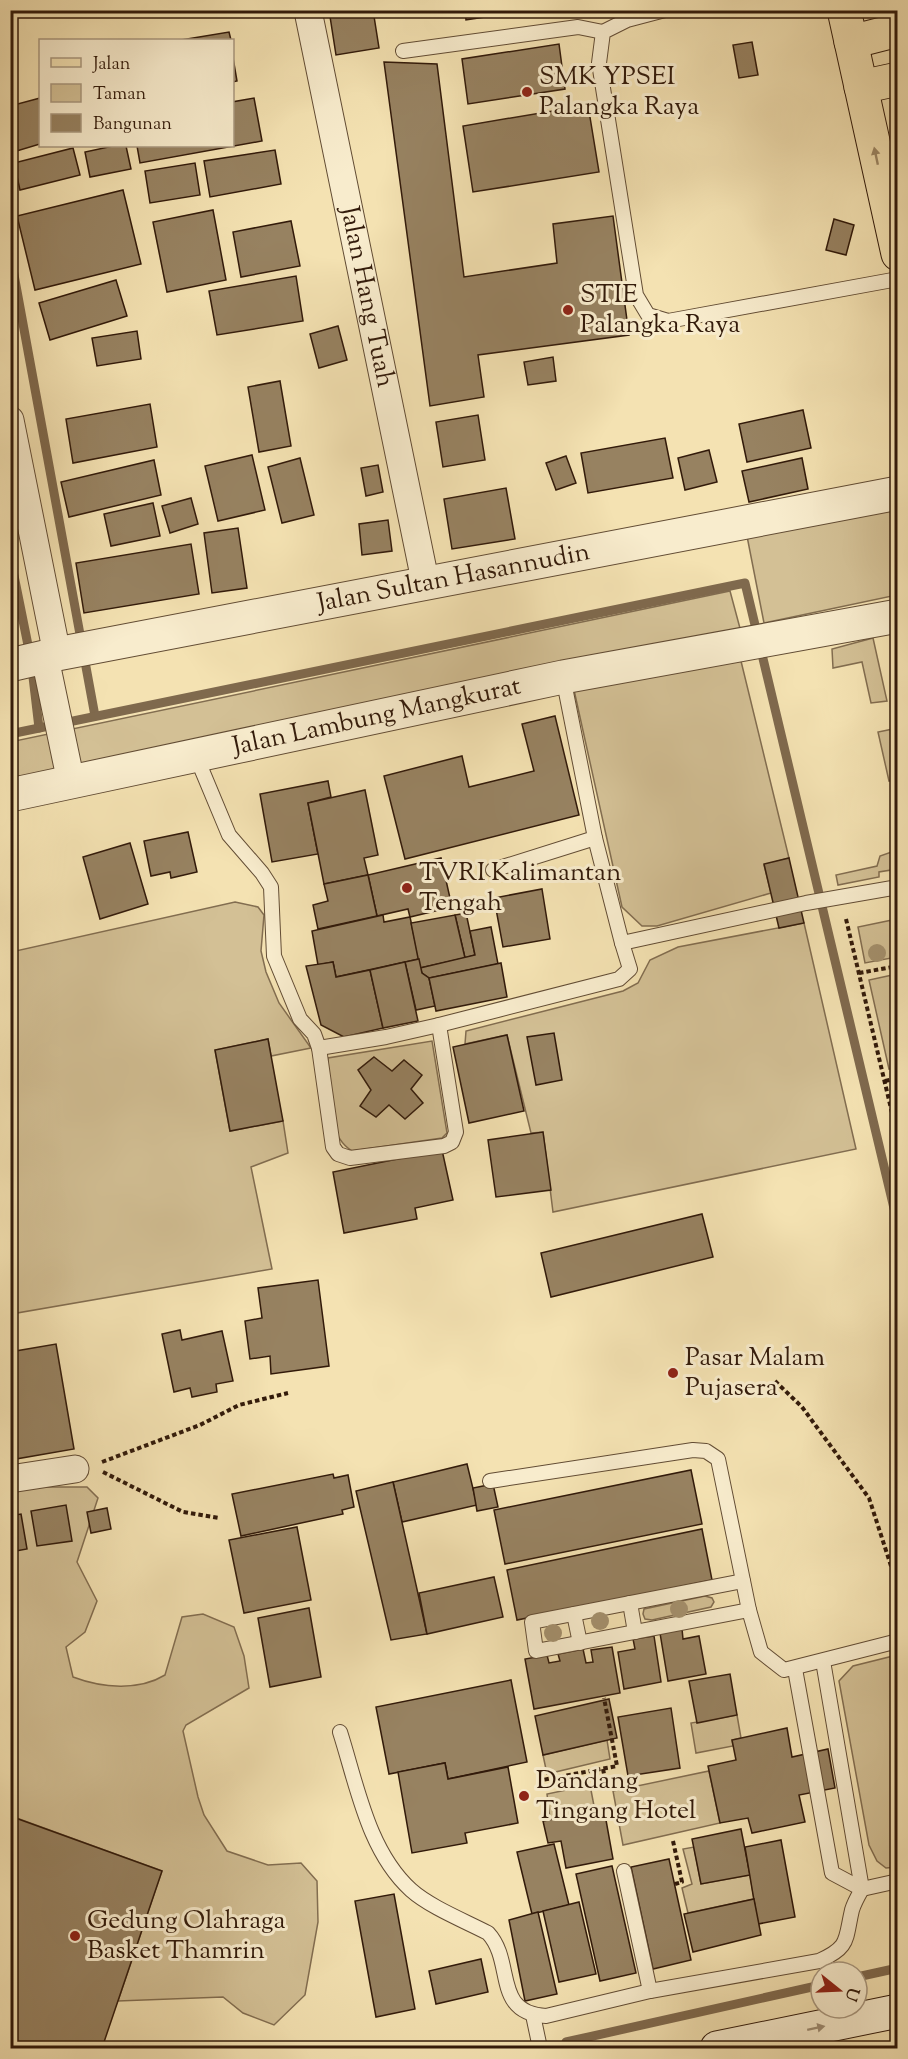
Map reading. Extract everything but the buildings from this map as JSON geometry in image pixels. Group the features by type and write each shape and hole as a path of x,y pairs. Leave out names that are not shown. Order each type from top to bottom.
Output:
{"main road":[{"path":"844,10 897,254"},
{"path":"851,42 897,30"},
{"path":"861,87 897,79"}],"street":[{"name":"Jalan Hang Tuah","path":"308,11 426,585"},
{"path":"10,420 51,656 58,724 71,782"},
{"name":"Jalan Sultan Hasannudin","path":"10,665 897,493"},
{"name":"Jalan Lambung Mangkurat","path":"10,795 562,677 897,616"},
{"path":"10,1479 82,1468"},
{"path":"717,2049 897,2011"}],"lane":[{"path":"403,51 578,27 603,32 627,20 664,10"},
{"path":"603,32 598,63 604,112 636,295 648,315 668,321 897,279"},
{"path":"319,1048 386,1037 439,1025 619,979 630,969 595,838 562,677"},
{"path":"196,756 229,835 271,887 274,956 300,1019 315,1034 333,1147 338,1154 350,1158 444,1146 452,1142 456,1132 439,1025"},
{"path":"493,870 595,838"},
{"path":"622,943 833,897 897,887"},
{"path":"490,1481 693,1450 706,1451 718,1460 749,1610 761,1652 784,1670 897,1641"},
{"path":"743,1581 532,1622 536,1651 749,1610"},
{"path":"630,1603 635,1632"},
{"path":"574,1614 580,1643"},
{"path":"340,1732 373,1834 388,1866 412,1892 488,1933 497,1943 511,2000 520,2009 533,2015 546,2016 650,1991 819,1961 839,1952 849,1933 852,1910 862,1889 823,1661"},
{"path":"795,1669 832,1873 862,1889 897,1881"},
{"path":"624,1871 650,1991"},
{"path":"533,2015 540,2049"}],"path":[{"path":"856,916 846,917 897,1138"},
{"path":"859,974 897,966"},
{"path":"885,1081 897,1078"},
{"path":"776,1381 802,1407 869,1498 892,1569 897,1596"},
{"path":"82,1468 182,1432 239,1405 288,1393"},
{"path":"82,1468 183,1512 219,1518"},
{"path":"537,1781 617,1766 604,1698"},
{"path":"603,1769 606,1784"},
{"path":"673,1840 682,1882 675,1884"}],"green space":[{"path":"897,500 897,595 764,623 746,531"},
{"path":"730,591 741,632 11,787 10,742"},
{"path":"873,638 887,701 871,703 862,662 833,668 832,649"},
{"path":"740,657 789,858 764,865 771,893 657,926 642,926 622,907 574,690"},
{"path":"893,729 897,750 897,779 889,781 878,732"},
{"path":"897,850 897,869 879,872 879,877 838,885 836,875 877,866 880,856"},
{"path":"235,902 258,907 264,915 261,951 266,972 279,1003 311,1048 271,1056 268,1039 215,1050 230,1131 283,1121 288,1153 251,1167 272,1269 11,1314 11,952"},
{"path":"897,919 897,957 865,963 858,927"},
{"path":"804,923 856,1149 553,1212 543,1132 531,1133 507,1035 465,1044 466,1031 623,991 638,983 650,960 678,947"},
{"path":"897,974 897,1067 889,1069 869,980"},
{"path":"432,1041 447,1133 442,1138 352,1151 337,1134 333,1122 330,1109 328,1058"},
{"path":"24,1487 87,1487 98,1498 77,1562 97,1601 85,1632 66,1647 73,1677 96,1684 132,1686 144,1684 165,1675 182,1617 203,1614 234,1627 244,1656 249,1688 186,1725 183,1731 204,1815 227,1851 268,1865 301,1863 317,1881 318,1922 305,1995 274,2025 243,2013 223,1997 118,2001 162,1871 11,1816 10,1493"},
{"path":"705,1596 712,1598 714,1602 711,1607 652,1620 645,1619 643,1614 644,1609"},
{"path":"897,1655 897,1867 886,1868 877,1861 869,1845 839,1681 853,1666"},
{"path":"737,1715 741,1738 732,1740 733,1746 696,1753 691,1723"},
{"path":"607,1740 610,1759 547,1774 543,1755"},
{"path":"709,1771 720,1823 623,1845 613,1791"},
{"path":"590,1785 595,1811 550,1819 547,1794"},
{"path":"694,1847 701,1884 750,1875 754,1899 688,1913 682,1888 692,1884 683,1849"}],"waterway":[{"path":"10,253 95,716"},
{"path":"10,556 31,660 39,728"},
{"path":"10,734 745,583 898,1225"},
{"path":"869,1974 898,1968"},
{"path":"566,2042 809,1988"}],"place":[{"name":"SMK YPSEI Palangka Raya","path":"527,92"},
{"name":"STIE Palangka Raya","path":"568,310"},
{"name":"TVRI Kalimantan Tengah","path":"407,888"},
{"name":"Pasar Malam Pujasera","path":"673,1373"},
{"name":"Dandang Tingang Hotel","path":"524,1796"},
{"name":"Gedung Olahraga Basket Thamrin","path":"75,1936"}]}
